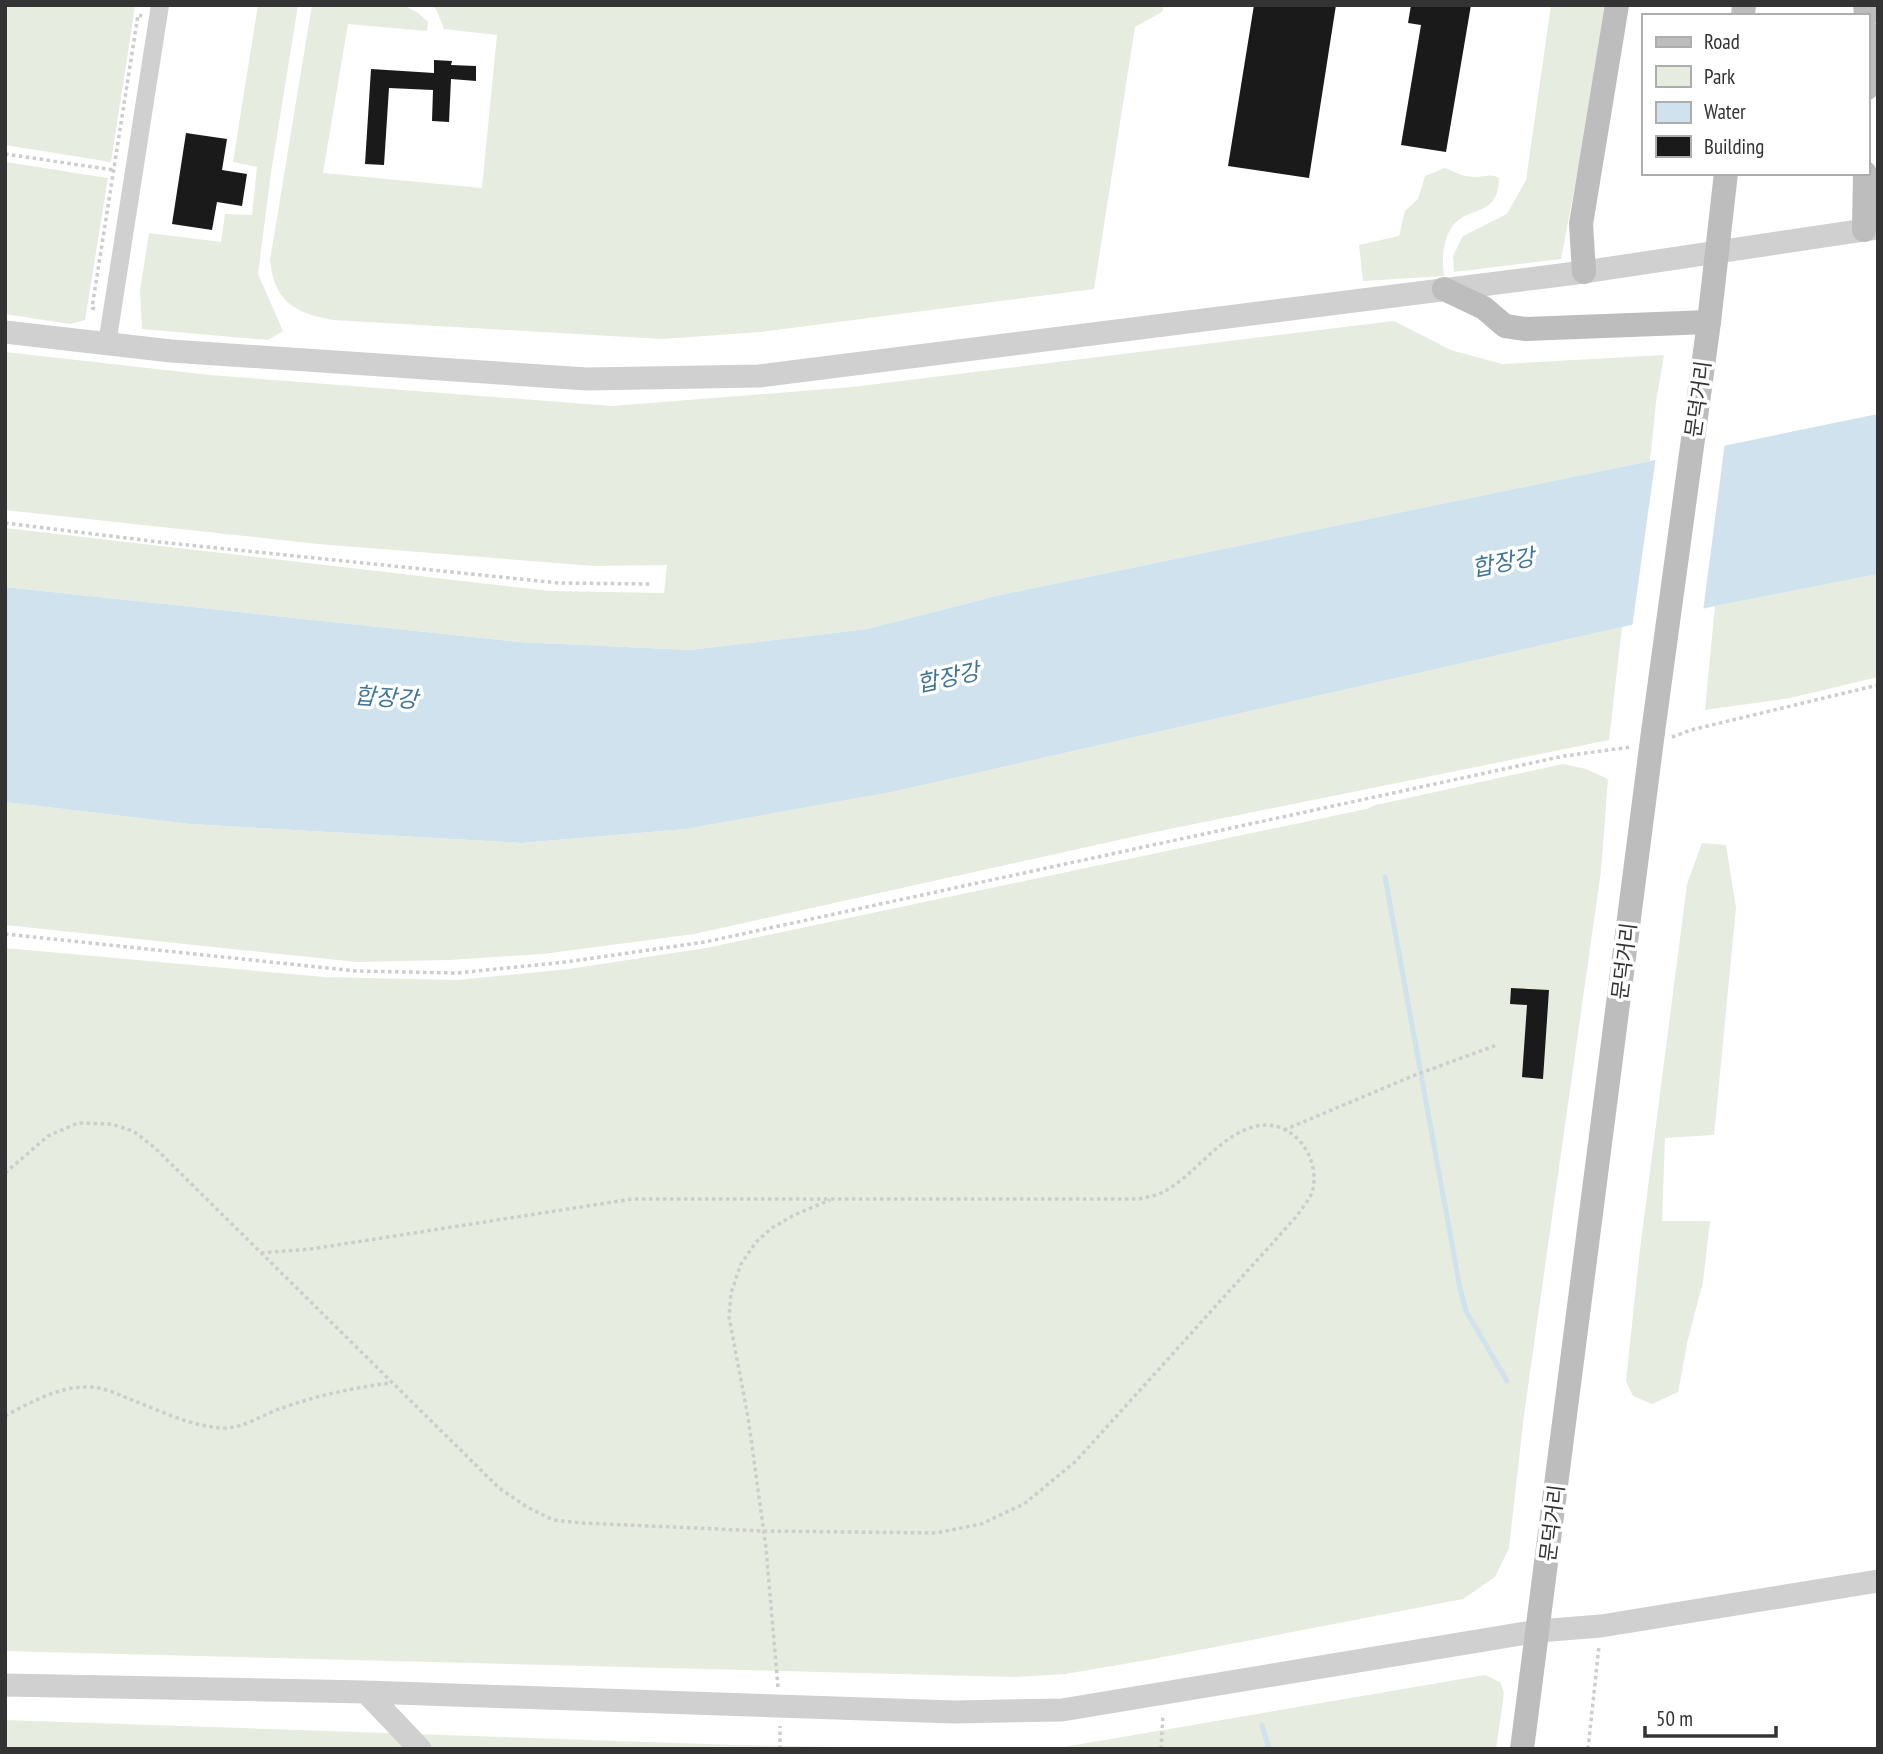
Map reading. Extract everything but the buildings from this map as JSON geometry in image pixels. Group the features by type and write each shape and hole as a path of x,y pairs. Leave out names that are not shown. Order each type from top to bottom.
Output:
{"main road":[{"path":"1584,272 1581,224 1617,5"},
{"name":"문덕거리","path":"1522,1749 1652,738 1709,322 1726,175"},
{"path":"1865,175 1871,229"},
{"path":"1444,289 1484,308 1505,326 1526,329 1709,322"}],"street":[{"path":"107,344 160,5"},
{"path":"5,332 172,351 587,379 759,376 1584,272 1871,229"},
{"path":"5,1685 366,1692 954,1712 1062,1710 1538,1631 1601,1626 1878,1581"},
{"path":"366,1692 420,1749"}],"path":[{"path":"5,154 114,170"},
{"path":"5,523 159,542 559,583 652,584"},
{"path":"5,934 356,971 457,973 566,962 705,942 1691,730 1878,685"},
{"path":"1284,1130 1415,1075 1497,1045"},
{"path":"5,1173 48,1136 78,1123 124,1127 153,1147 390,1382 499,1488 553,1520 763,1531 936,1533 981,1524 1024,1504 1076,1461 1297,1217 1313,1192 1314,1170 1306,1147 1273,1125 1253,1127 1232,1137 1164,1192 1139,1199 632,1199 311,1249 260,1253"},
{"path":"780,1749 781,1706 776,1677 766,1548 748,1418 729,1317 731,1293 741,1264 756,1242 794,1215 832,1199"},
{"path":"5,1416 31,1401 74,1388 88,1387 107,1390 202,1425 226,1428 245,1424 282,1408 326,1394 390,1382"},
{"path":"1588,1749 1601,1626"},
{"path":"1161,1749 1164,1694"}],"green space":[{"path":"5,5 135,7 111,162 5,145"},
{"path":"258,5 298,5 258,274 283,331 268,340 142,329 140,290 149,233 221,242 225,214 252,215 257,167 233,162"},
{"path":"312,5 403,5 428,22 427,31 348,24 323,173 482,188 497,35 444,29 436,9 430,5 1164,5 1162,12 1135,27 1094,289 761,332 662,339 333,320 307,313 288,303 276,286 270,260"},
{"path":"1551,5 1609,5 1561,259 1454,272 1453,256 1463,236 1507,214 1526,180"},
{"path":"5,162 108,178 85,320 70,324 5,314"},
{"path":"1445,168 1467,176 1490,175 1499,178 1494,200 1482,209 1466,215 1449,232 1444,251 1444,276 1363,281 1359,245 1399,236 1405,211 1418,199 1425,176"},
{"path":"1394,321 1451,350 1502,364 1664,355 1650,461 1000,595 867,629 690,650 519,642 5,587 5,528 550,591 664,593 667,565 594,566 318,544 5,510 5,352 210,375 612,406 852,387"},
{"path":"1878,574 1878,677 1790,698 1705,710 1715,606"},
{"path":"1622,627 1609,740 1150,833 694,934 543,954 357,962 5,925 5,802 190,824 521,843 686,829 892,792"},
{"path":"1563,764 1586,769 1608,779 1601,871 1524,1415 1509,1548 1495,1577 1463,1599 1153,1659 1065,1674 1014,1677 5,1651 5,948 324,977 458,980 569,969 706,948 1366,809"},
{"path":"1702,843 1726,845 1736,908 1714,1135 1665,1138 1662,1221 1710,1221 1703,1282 1678,1392 1652,1404 1633,1396 1626,1381 1640,1249 1687,884"},
{"path":"1485,1675 1500,1682 1504,1693 1496,1749 1052,1749"},
{"path":"5,1720 736,1745 961,1749 5,1749"}],"water":[{"name":"합장강","path":"1878,414 1878,574 1715,606 892,792 686,829 521,843 190,824 5,802 5,587 519,642 690,650 867,629 1000,595"}],"pier":[{"path":"1725,442 1703,612 1632,628 1656,456"}],"waterway":[{"path":"1385,877 1460,1288 1466,1311 1507,1381"},
{"path":"1262,1725 1269,1749"}]}
